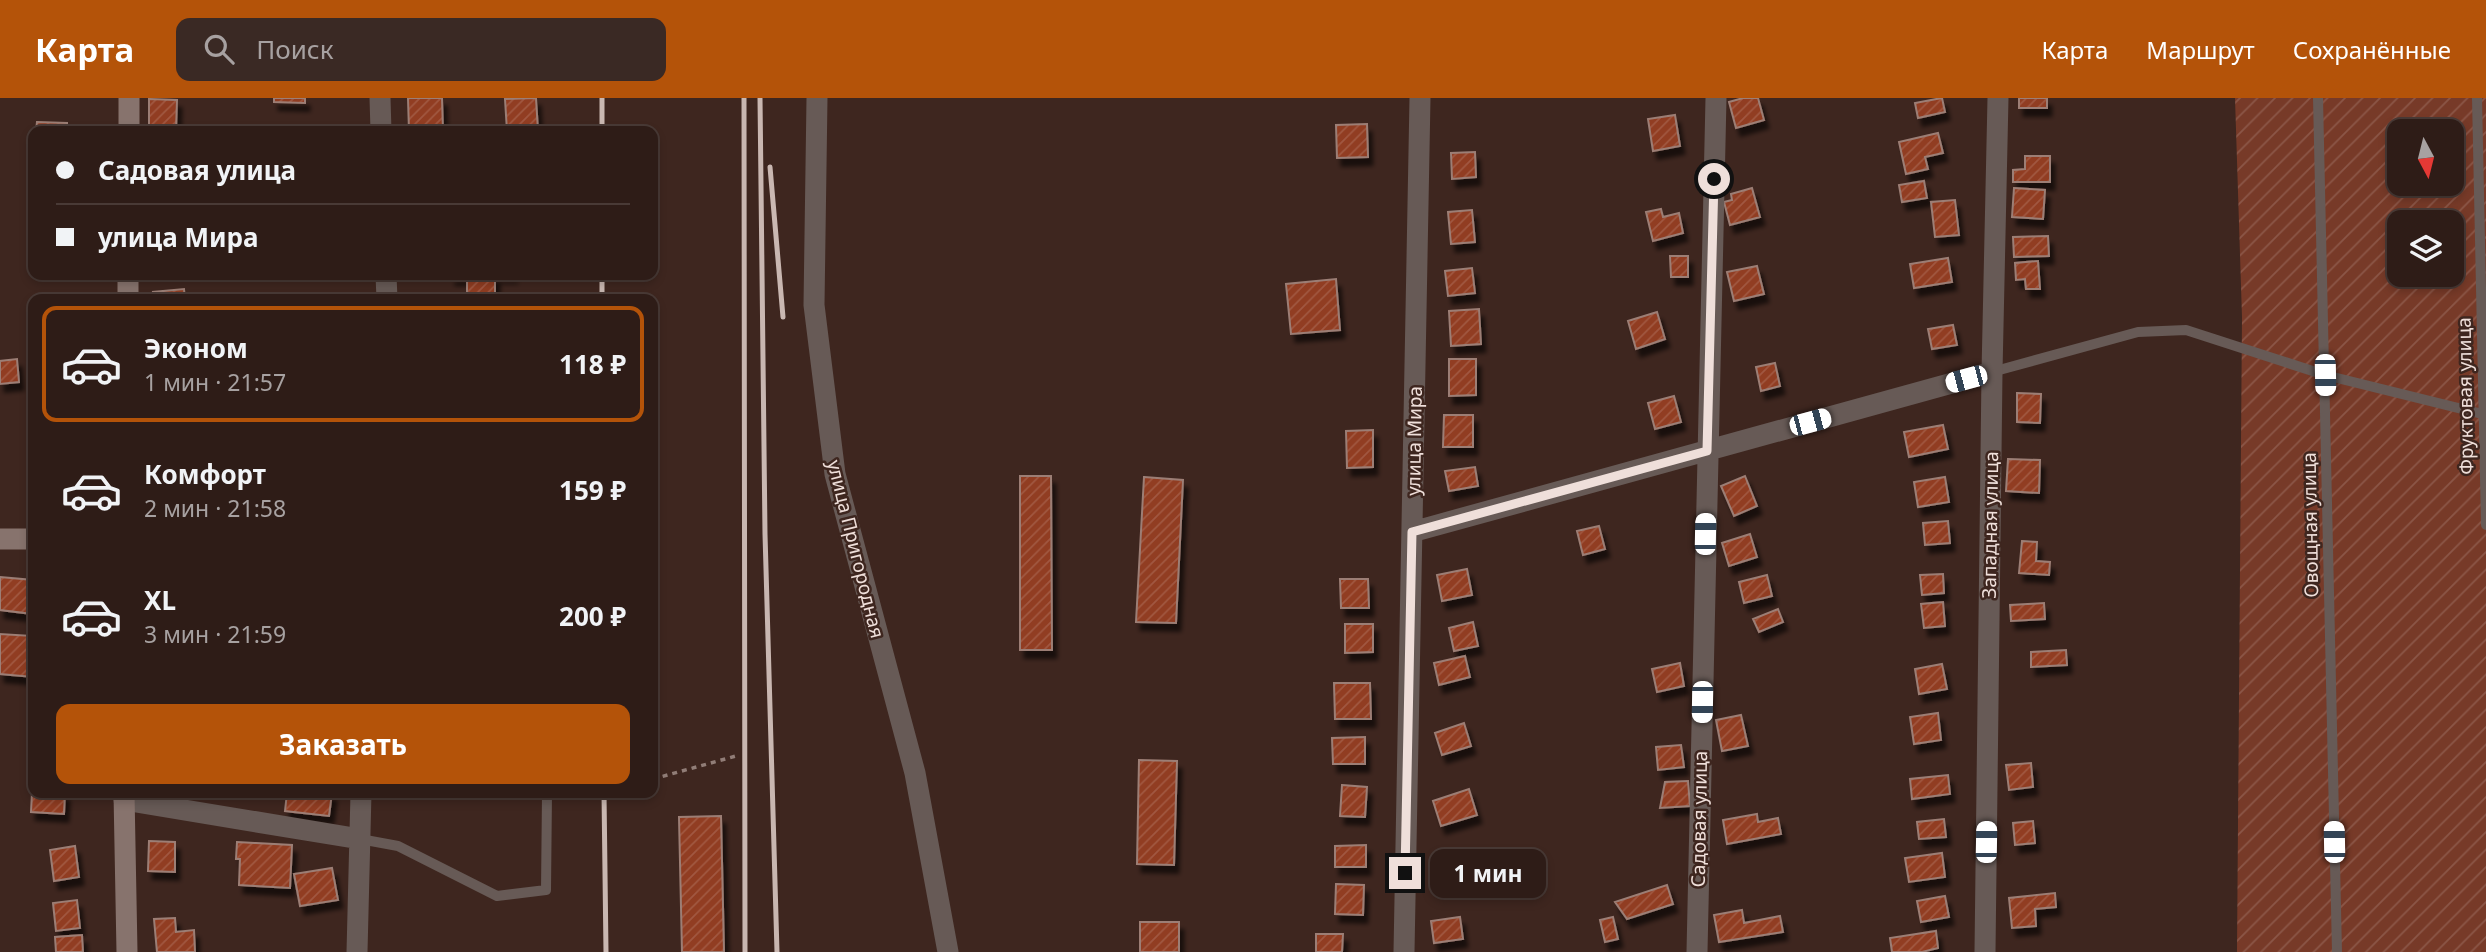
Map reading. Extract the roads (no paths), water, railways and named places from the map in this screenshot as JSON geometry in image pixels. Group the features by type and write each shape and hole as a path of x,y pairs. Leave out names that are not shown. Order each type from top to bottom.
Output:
{"main road":[{"path":"129,98 129,126"},
{"path":"0,539 28,539"},
{"path":"124,798 127,952"}],"street":[{"path":"380,98 381,126"},
{"name":"улица Пригородная","path":"817,98 814,305 835,474 915,774 948,952"},
{"name":"улица Мира","path":"1404,952 1420,98"},
{"name":"Садовая улица","path":"1697,952 1716,98"},
{"name":"Западная улица","path":"1985,952 1998,98"},
{"path":"1412,532 1992,372"},
{"path":"135,798 360,839"},
{"path":"357,952 361,798"}],"lane":[{"name":"Овощная улица","path":"2318,98 2337,952"},
{"name":"Фруктовая улица","path":"2477,98 2486,525"},
{"path":"1992,372 2138,332 2186,330 2325,375 2484,415"},
{"path":"360,839 398,846 497,896 546,890 547,798"}],"railway":[{"path":"602,98 602,126"},
{"path":"744,98 745,952"},
{"path":"760,98 765,534 777,952"},
{"path":"770,167 783,317"},
{"path":"602,280 602,294"},
{"path":"604,798 606,952"}]}
